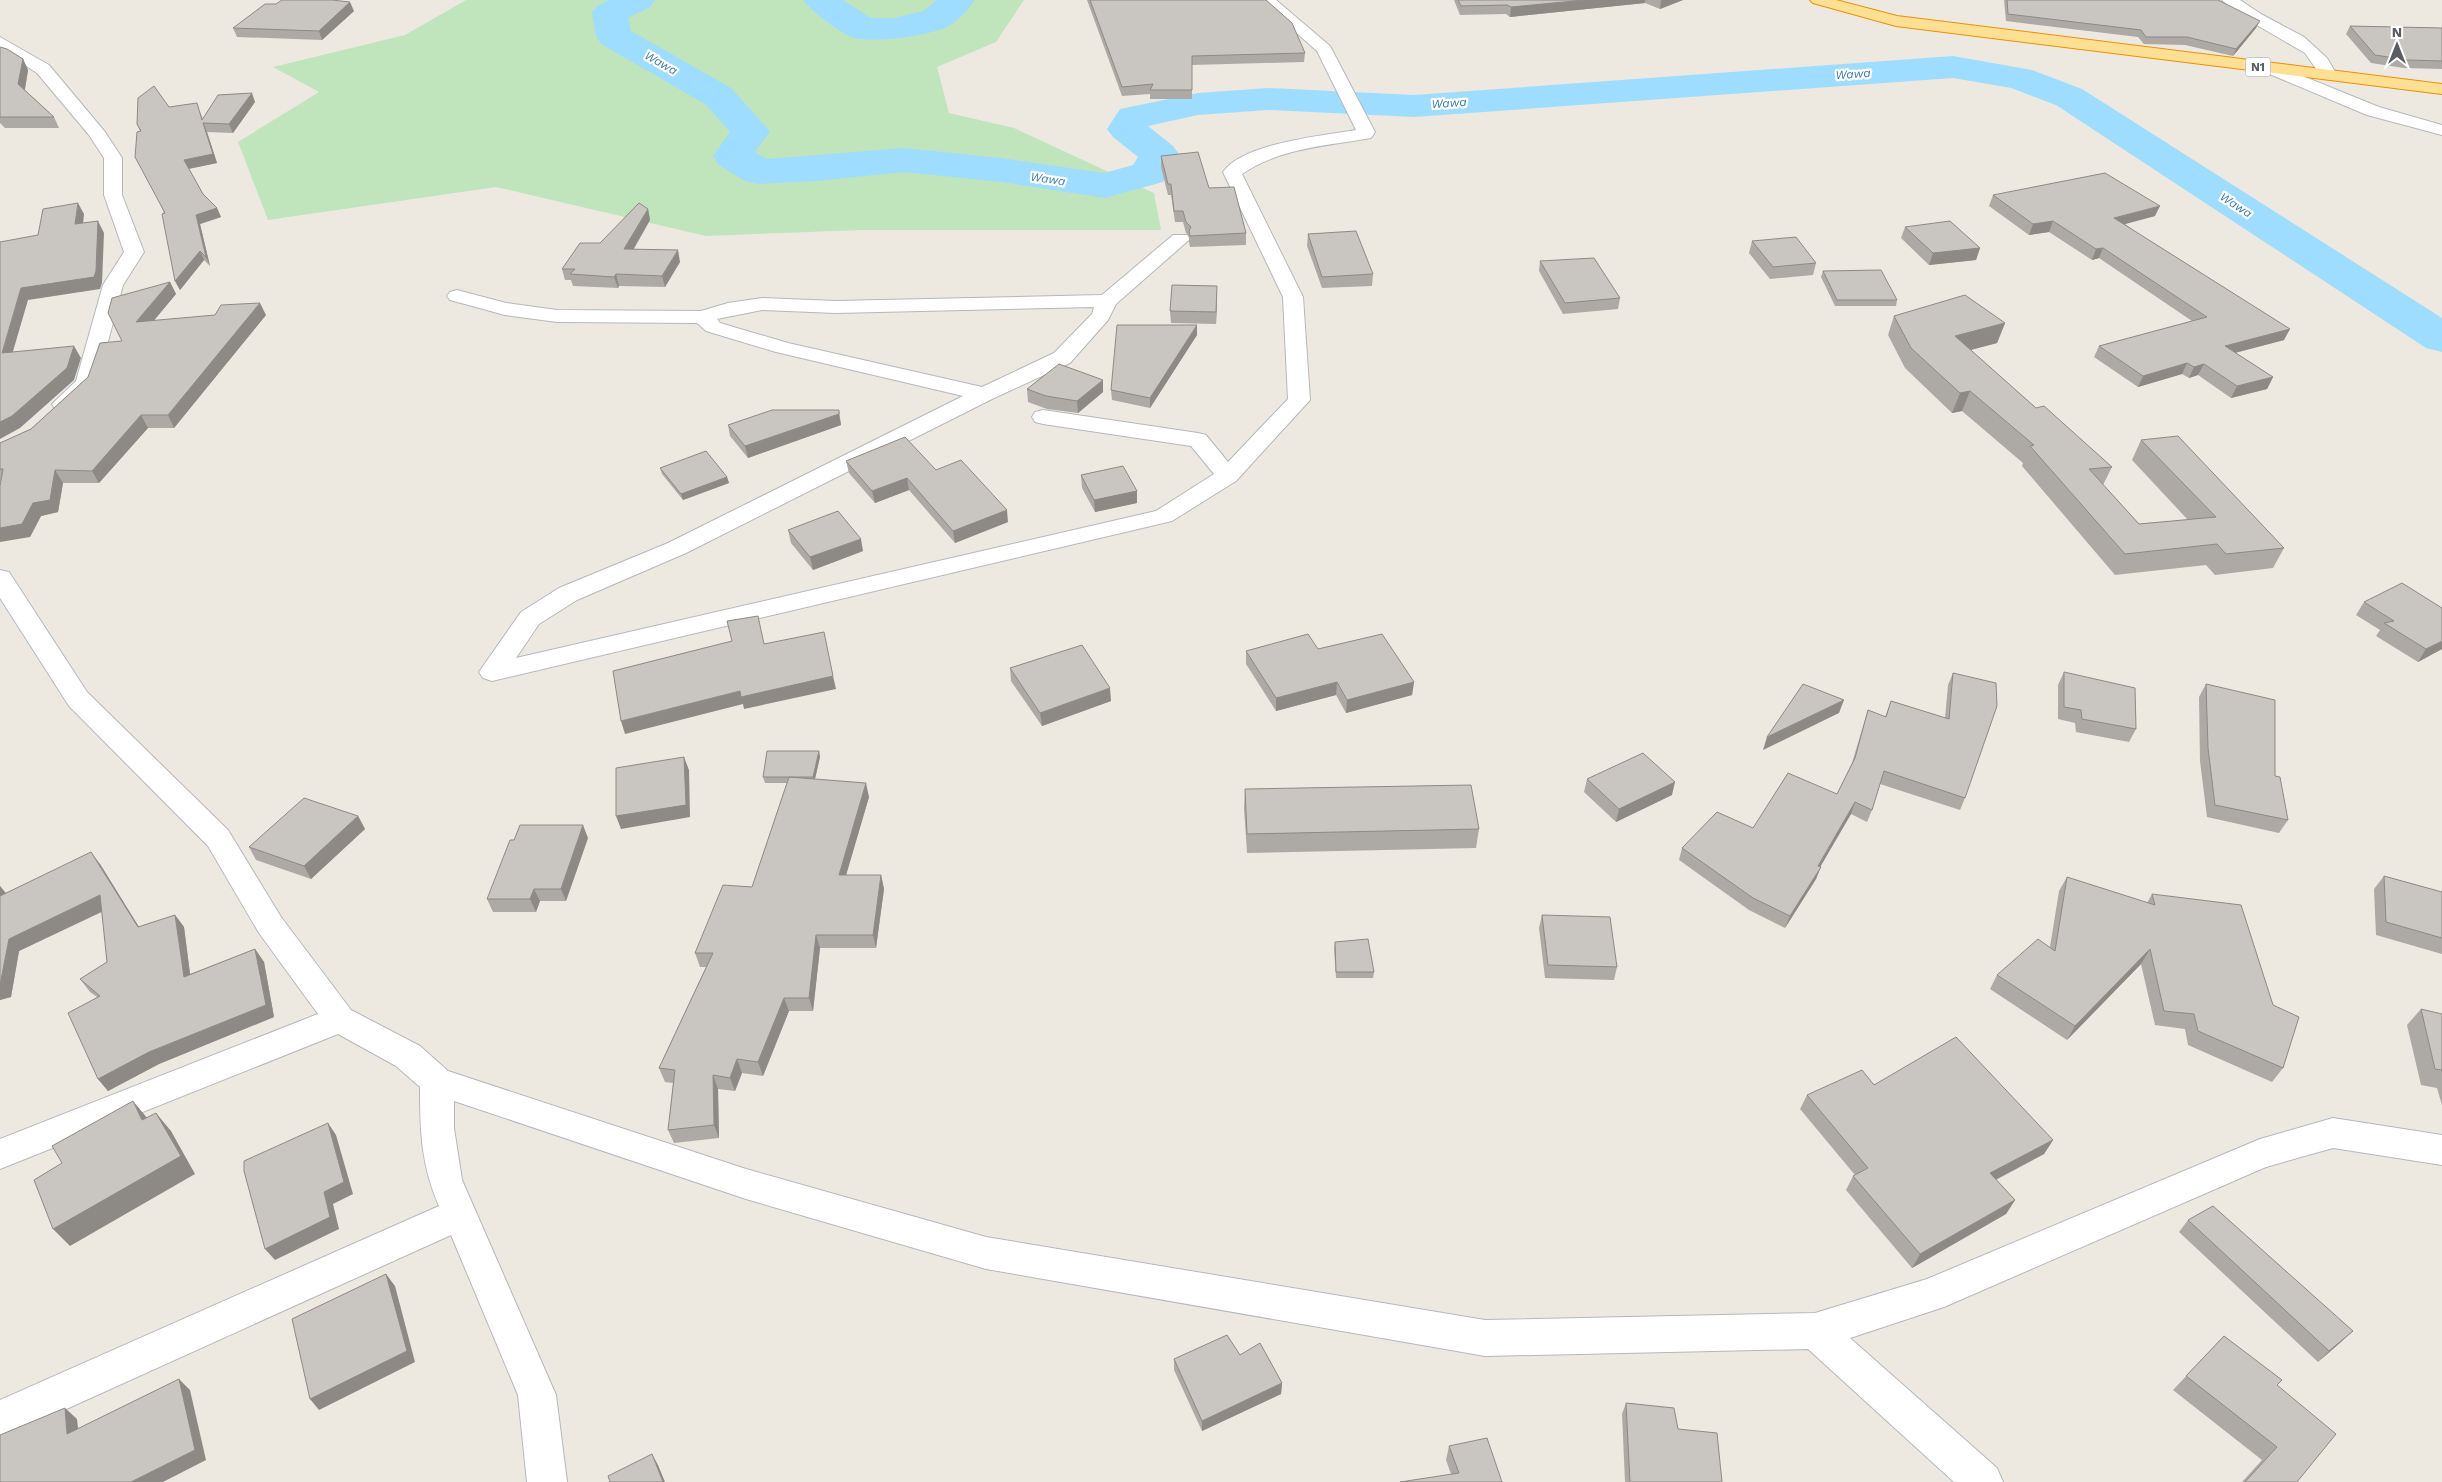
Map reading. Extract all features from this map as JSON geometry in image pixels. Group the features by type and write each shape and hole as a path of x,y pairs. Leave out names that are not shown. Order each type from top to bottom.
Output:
{"highway":[{"name":"N1","path":"1818,0 1896,21 2442,89"}],"street":[{"path":"1180,238 1107,301 1101,316 1062,358 984,394 678,548 568,594 530,618 492,672 1164,516 1228,476 1299,400 1293,297 1232,172 1251,159 1284,147 1365,134 1366,132 1324,49 1267,0"},
{"path":"2230,0 2295,39 2324,63 2329,75"},
{"path":"0,42 43,69 96,132 113,158 113,195 134,252 113,285 86,383 50,416"},
{"path":"2273,69 2373,111 2442,130"},
{"path":"457,296 505,309 557,316 703,317 728,309 762,304 836,307 1107,301"},
{"path":"703,317 713,327 783,348 984,394"},
{"path":"1043,417 1198,440 1228,476"},
{"path":"0,578 78,700 218,838 270,925 340,1019 408,1056 437,1081 746,1184 986,1253 1485,1338 1815,1331 1930,1295 2260,1154 2333,1133 2442,1150"},
{"path":"0,1154 340,1019"},
{"path":"437,1081 437,1128 445,1180 537,1395 547,1482"},
{"path":"0,1420 460,1214"},
{"path":"1815,1331 1983,1482"}],"green space":[{"path":"466,0 1024,0 996,42 937,67 949,113 1014,128 1154,193 1161,230 863,230 706,236 496,187 268,220 238,142 319,92 273,67 405,35"}],"building":[{"path":"282,0 350,2 319,31 233,28 265,4 276,4"},
{"path":"1090,0 1266,0 1292,23 1305,53 1192,56 1192,90 1150,90 1153,84 1122,87"},
{"path":"1458,0 1585,0 1511,7 1507,5 1461,6"},
{"path":"2007,0 2218,0 2260,21 2236,49 2187,37 2146,37 2141,30 2008,14"},
{"path":"2350,26 2442,28 2442,61 2408,60 2375,55"},
{"path":"0,47 23,59 18,84 54,117 0,117"},
{"path":"154,86 169,107 197,103 202,120 218,95 252,93 229,124 203,123 213,154 184,160 203,194 217,208 196,215 206,257 200,251 175,281 162,214 165,213 135,157 137,132 141,131 137,124 138,98"},
{"path":"1198,152 1209,188 1234,187 1246,233 1190,236 1189,231 1191,227 1186,222 1183,211 1174,211 1171,184 1168,184 1161,156"},
{"path":"2105,173 2160,206 2114,218 2290,329 2225,346 2273,377 2237,386 2204,364 2194,367 2187,363 2143,376 2099,346 2207,317 2103,248 2096,249 2053,221 2033,224 1993,195"},
{"path":"78,203 75,224 98,221 96,271 94,277 21,288 2,353 74,346 67,368 12,416 0,422 0,242 38,235 43,209"},
{"path":"639,203 648,209 624,249 678,250 662,276 616,274 614,277 570,274 575,269 562,269 580,243 600,243"},
{"path":"1950,221 1980,248 1933,253 1905,227"},
{"path":"1356,231 1373,274 1322,277 1308,234"},
{"path":"1796,237 1816,263 1773,267 1752,241"},
{"path":"1594,258 1620,298 1565,303 1540,261"},
{"path":"1881,270 1897,300 1837,300 1823,271"},
{"path":"170,282 136,322 215,315 221,305 260,303 168,415 141,415 92,471 55,470 50,500 33,503 22,524 0,528 0,486 3,469 0,469 0,443 31,429 88,377 100,343 122,341 108,313 112,298"},
{"path":"1172,285 1217,286 1216,312 1170,311"},
{"path":"1965,295 2005,323 1955,336 2036,408 2044,406 2112,467 2089,469 2139,524 2216,517 2141,440 2178,436 2284,548 2226,554 2217,544 2125,554 2030,446 2034,445 1970,391 1960,393 1911,348 1894,316"},
{"path":"1117,325 1197,325 1150,398 1111,390"},
{"path":"1059,364 1103,380 1077,401 1046,396 1027,389"},
{"path":"772,410 839,410 839,414 745,446 728,425"},
{"path":"905,437 936,470 961,460 1007,510 953,531 907,478 872,491 846,461"},
{"path":"706,451 727,477 681,494 660,468"},
{"path":"1123,466 1137,491 1094,500 1081,475"},
{"path":"838,511 861,539 810,557 788,530"},
{"path":"2402,583 2442,608 2442,641 2426,649 2384,623 2394,621 2364,602"},
{"path":"758,616 764,644 824,632 833,676 741,697 740,691 621,721 613,671 732,641 727,621"},
{"path":"1308,634 1318,649 1382,634 1414,682 1347,700 1337,682 1276,698 1246,651"},
{"path":"1082,645 1110,688 1040,713 1010,668"},
{"path":"2064,672 2135,688 2136,729 2082,719 2081,710 2064,707"},
{"path":"1953,673 1996,683 1997,706 1965,798 1884,771 1872,810 1855,802 1818,866 1821,867 1790,916 1753,898 1682,848 1717,812 1753,828 1788,773 1837,794 1855,758 1868,710 1886,717 1891,701 1949,719"},
{"path":"1803,684 1844,700 1767,737"},
{"path":"2206,684 2275,700 2275,776 2280,777 2288,820 2215,805 2208,748"},
{"path":"767,751 819,751 813,777 763,777"},
{"path":"1643,753 1675,782 1619,809 1587,779"},
{"path":"684,757 686,805 616,816 616,768"},
{"path":"789,777 866,783 839,875 881,875 873,935 816,935 809,998 784,998 758,1062 737,1059 730,1078 713,1075 714,1125 668,1130 675,1070 659,1068 713,953 695,953 723,885 752,887"},
{"path":"1471,785 1479,829 1247,834 1245,789"},
{"path":"304,798 358,816 304,866 249,847"},
{"path":"520,825 583,825 561,889 534,889 530,899 487,899 510,840 514,840"},
{"path":"91,852 138,927 175,915 184,977 255,949 266,1005 149,1052 98,1079 68,1013 100,996 80,979 107,962 100,895 9,939 0,985 0,896"},
{"path":"2384,876 2442,892 2442,938 2386,922"},
{"path":"2067,877 2155,905 2152,894 2241,905 2273,1005 2299,1017 2283,1068 2198,1031 2194,1014 2164,1011 2150,949 2075,1026 1997,975 2038,939 2055,951"},
{"path":"1542,915 1610,917 1617,967 1548,965"},
{"path":"1368,939 1374,972 1336,972 1335,942"},
{"path":"2421,1009 2442,1014 2442,1070 2435,1069"},
{"path":"1956,1037 2053,1140 1990,1173 2015,1200 1920,1254 1853,1176 1868,1168 1807,1095 1862,1070 1874,1085"},
{"path":"133,1101 142,1120 156,1113 181,1156 53,1229 34,1180 62,1163 52,1146"},
{"path":"328,1123 344,1182 324,1192 330,1217 265,1249 244,1171 244,1161"},
{"path":"2213,1206 2353,1331 2329,1351 2188,1220"},
{"path":"386,1274 407,1351 310,1399 292,1319"},
{"path":"1227,1335 1240,1355 1260,1343 1282,1383 1202,1421 1174,1359"},
{"path":"2224,1336 2282,1380 2277,1385 2336,1434 2297,1482 2245,1482 2277,1447 2186,1376"},
{"path":"179,1379 195,1450 131,1482 0,1482 0,1435 65,1408 67,1434"},
{"path":"1626,1403 1674,1408 1678,1429 1717,1433 1722,1482 1630,1482"},
{"path":"1487,1438 1502,1482 1400,1482 1459,1473 1449,1446"},
{"path":"652,1454 663,1482 610,1482 608,1476"}],"waterway":[{"name":"Wawa","path":"638,0 609,13 614,36 718,96 750,131 733,156 759,172 817,169 904,160 1001,170 1105,186 1149,173 1159,154 1127,129 1134,117 1198,104 1268,99 1414,106 1953,67 2019,78 2069,97 2442,338"},
{"name":"Wawa","path":"820,0 863,29 894,29 935,19 958,0"}]}
